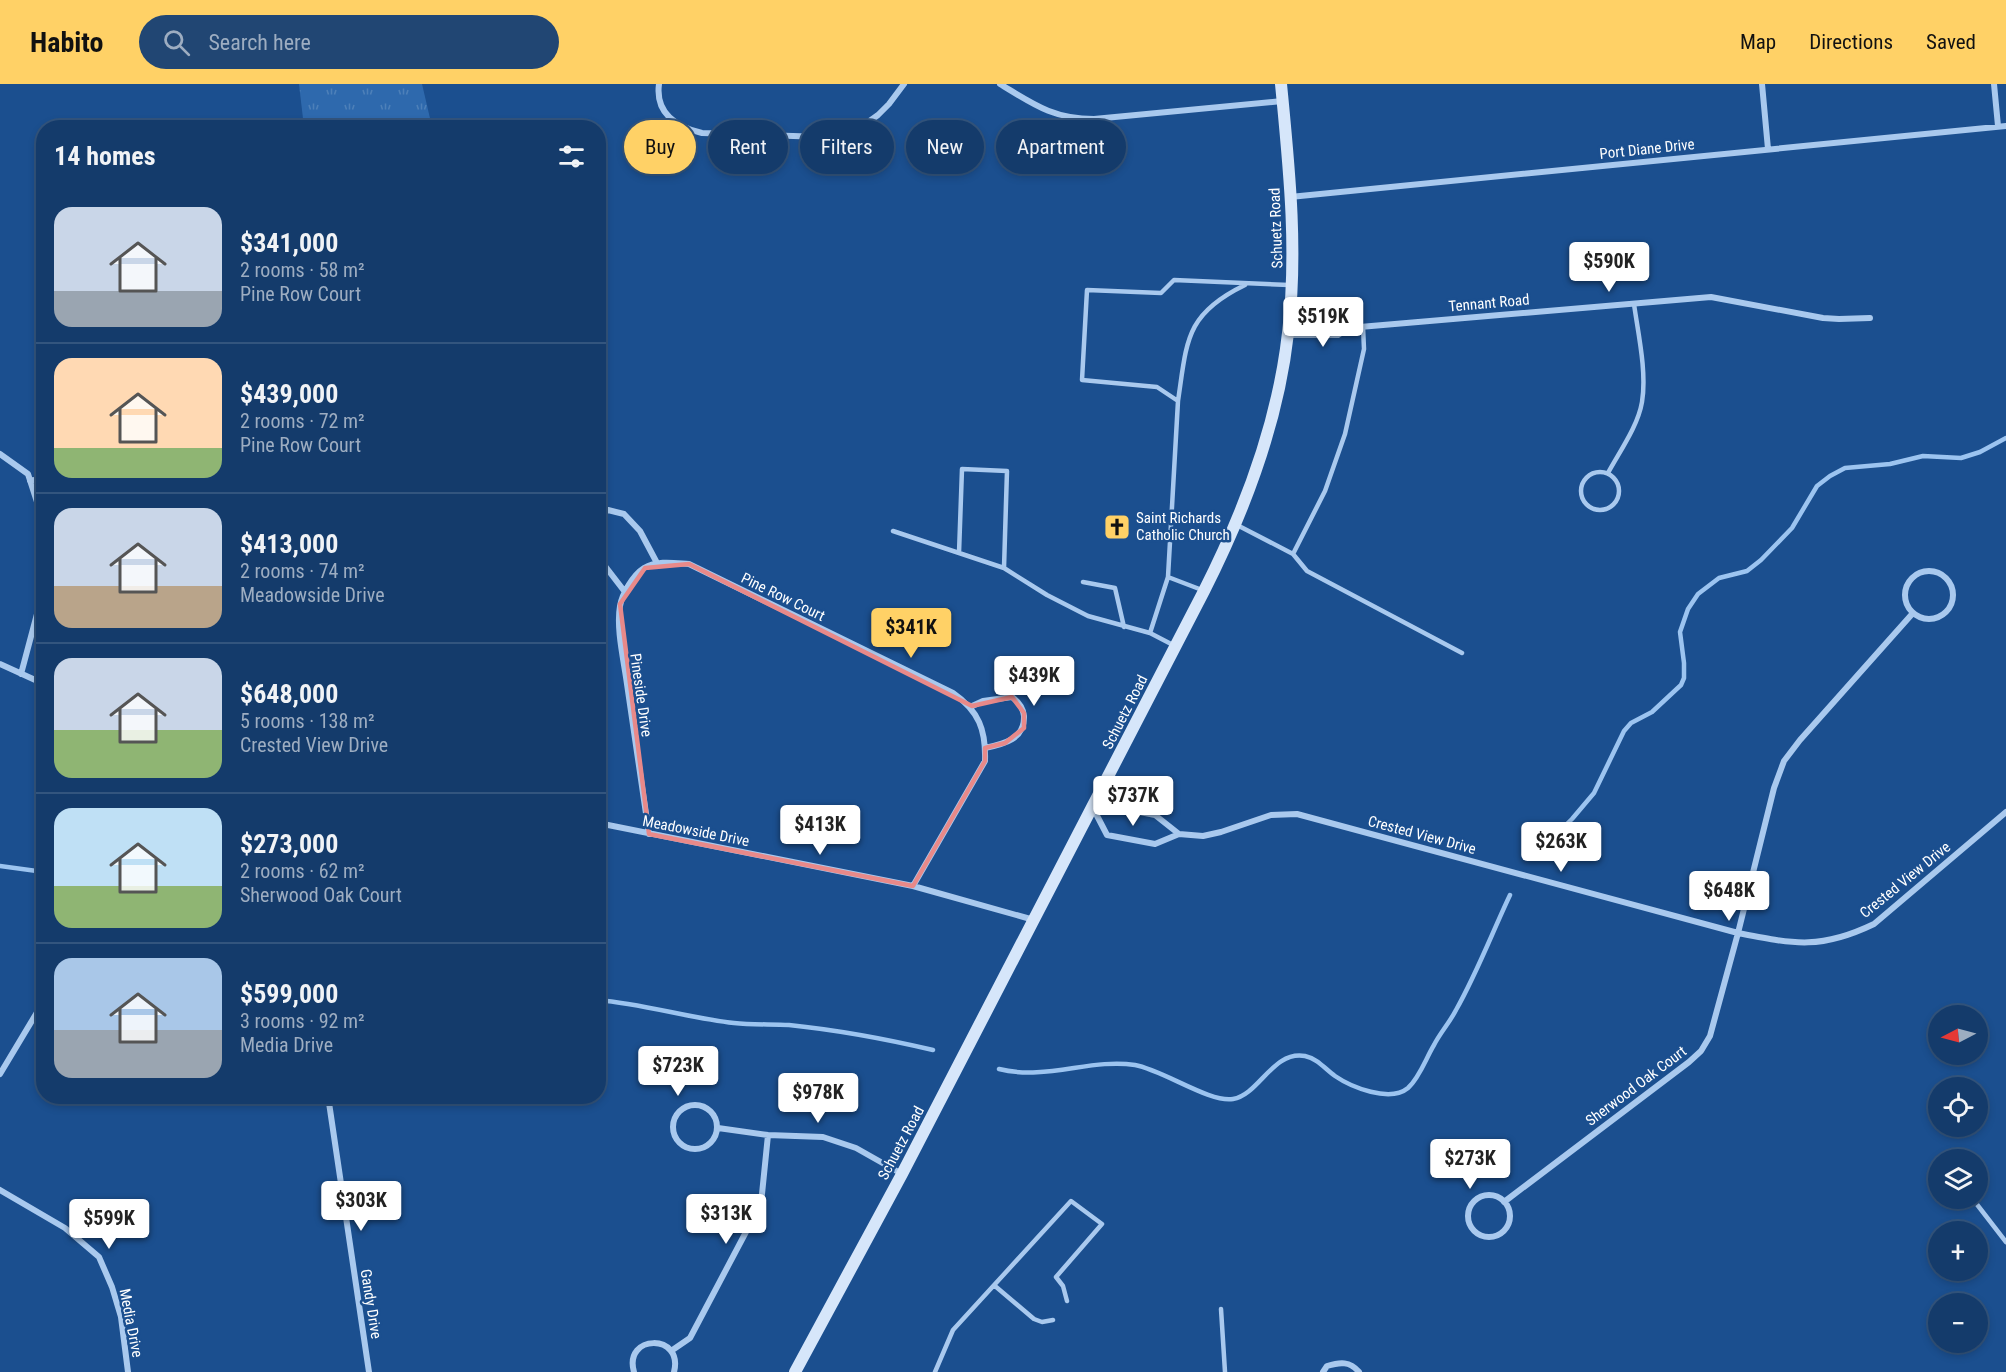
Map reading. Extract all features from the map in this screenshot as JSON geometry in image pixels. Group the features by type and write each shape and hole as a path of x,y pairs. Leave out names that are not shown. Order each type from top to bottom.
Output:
{"main road":[{"name":"Schuetz Road","path":"795,1372 902,1174 1093,808 1204,591 1235,524 1256,471 1275,403 1289,329 1292,285 1290,197 1281,84"}],"street":[{"path":"659,84 661,104 672,122 685,129 702,133 824,137 845,133 864,125 889,104 904,84"},
{"path":"1000,84 1051,112 1076,119 1282,101"},
{"path":"1762,84 1768,149"},
{"path":"1994,84 2002,126"},
{"name":"Port Diane Drive","path":"1290,197 2002,126"},
{"name":"Tennant Road","path":"1289,329 1336,322 1348,328 1363,327 1711,297 1823,318 1870,318"},
{"path":"1289,329 1338,335 1348,328"},
{"path":"0,454 28,474 36,499"},
{"path":"30,481 36,480"},
{"path":"606,511 624,514 640,531 657,563"},
{"name":"Pine Row Court","path":"645,568 657,563 689,564 953,693 966,702 980,723 985,748"},
{"path":"606,567 625,592"},
{"name":"Pineside Drive","path":"645,568 638,573 625,592 620,604 619,617 649,834"},
{"path":"1929,571 1944,576 1949,582 1953,597 1947,611 1927,619 1913,613 1905,598 1908,582 1921,572 1929,571"},
{"name":"Sherwood Oak Court","path":"1504,1202 1701,1051 1710,1036 1774,788 1784,761 1913,613"},
{"path":"21,674 36,618"},
{"path":"0,664 36,681"},
{"path":"913,886 985,761 985,748 1005,743 1024,728 1024,713 1020,702 1012,697 983,701 970,707"},
{"path":"1093,808 1120,808 1155,815 1179,834"},
{"name":"Crested View Drive","path":"1093,808 1107,835 1155,844 1179,834 1203,836 1271,815 1297,814 1738,933 1807,944 1855,933 1874,924 2006,812"},
{"name":"Meadowside Drive","path":"606,825 913,886 1035,920"},
{"path":"0,1074 36,1017"},
{"name":"Gandy Drive","path":"329,1104 369,1372"},
{"path":"695,1104 702,1105 714,1114 718,1128 717,1135 712,1142 699,1149 684,1147 675,1136 673,1128 674,1121 682,1109 695,1104"},
{"path":"718,1128 768,1135 823,1137 856,1148 902,1174"},
{"path":"671,1351 690,1338 756,1213 762,1194 768,1135"},
{"name":"Media Drive","path":"0,1190 65,1228 99,1257 112,1287 120,1317 128,1372"},
{"path":"1486,1195 1504,1202 1508,1208 1509,1222 1501,1233 1488,1237 1475,1232 1468,1219 1470,1206 1474,1201 1486,1195"},
{"path":"634,1372 634,1354 644,1345 657,1343 671,1351 675,1362 674,1372"},
{"path":"1323,1372 1326,1366 1339,1362 1350,1364 1359,1372"}],"lane":[{"path":"1178,401 1157,387 1082,380 1087,290 1161,293 1174,280 1292,285"},
{"path":"1150,633 1168,577 1178,401 1190,335 1204,311 1223,296 1247,284"},
{"path":"1608,473 1635,424 1642,402 1643,378 1634,304"},
{"path":"1293,554 1324,491 1346,434 1364,349 1363,327"},
{"path":"959,553 962,469 1007,471 1004,568"},
{"path":"1595,471 1608,473 1619,488 1616,500 1607,508 1595,510 1589,507 1581,497 1581,484 1584,478 1595,471"},
{"path":"1235,524 1293,554 1307,572 1462,653"},
{"path":"893,531 1004,568 1047,595 1088,616 1150,633 1175,646"},
{"path":"1168,577 1204,591"},
{"path":"1083,582 1115,588 1124,627"},
{"path":"935,1372 953,1330 1071,1201 1102,1224 1056,1277 1063,1286 1068,1301"},
{"path":"1980,1209 2006,1242"},
{"path":"995,1286 1034,1319 1042,1322 1053,1320"},
{"path":"1221,1309 1225,1372"}],"highlighted area":[{"path":"689,564 972,706 1012,697 1024,713 1024,728 1005,743 985,748 985,761 913,886 649,834 620,604 645,568"}],"green space":[{"path":"299,84 422,84 430,120 303,120"}],"waterway":[{"path":"1537,853 1572,819 1594,793 1624,731 1631,723 1652,712 1681,685 1684,678 1684,663 1680,632 1688,609 1698,594 1719,578 1747,571 1761,560 1792,528 1817,486 1845,468 1890,464 1923,456 1961,458 1980,452 2006,438"},
{"path":"0,866 36,871"},
{"path":"999,1069 1034,1072 1102,1064 1135,1065 1212,1096 1233,1099 1251,1090 1284,1060 1294,1056 1305,1056 1360,1089 1381,1094 1400,1092 1408,1088 1416,1078 1454,1014 1510,895"},
{"path":"606,1001 734,1023 825,1029 933,1050"}],"place":[{"name":"Saint Richards Catholic Church","path":"1117,527"}]}
